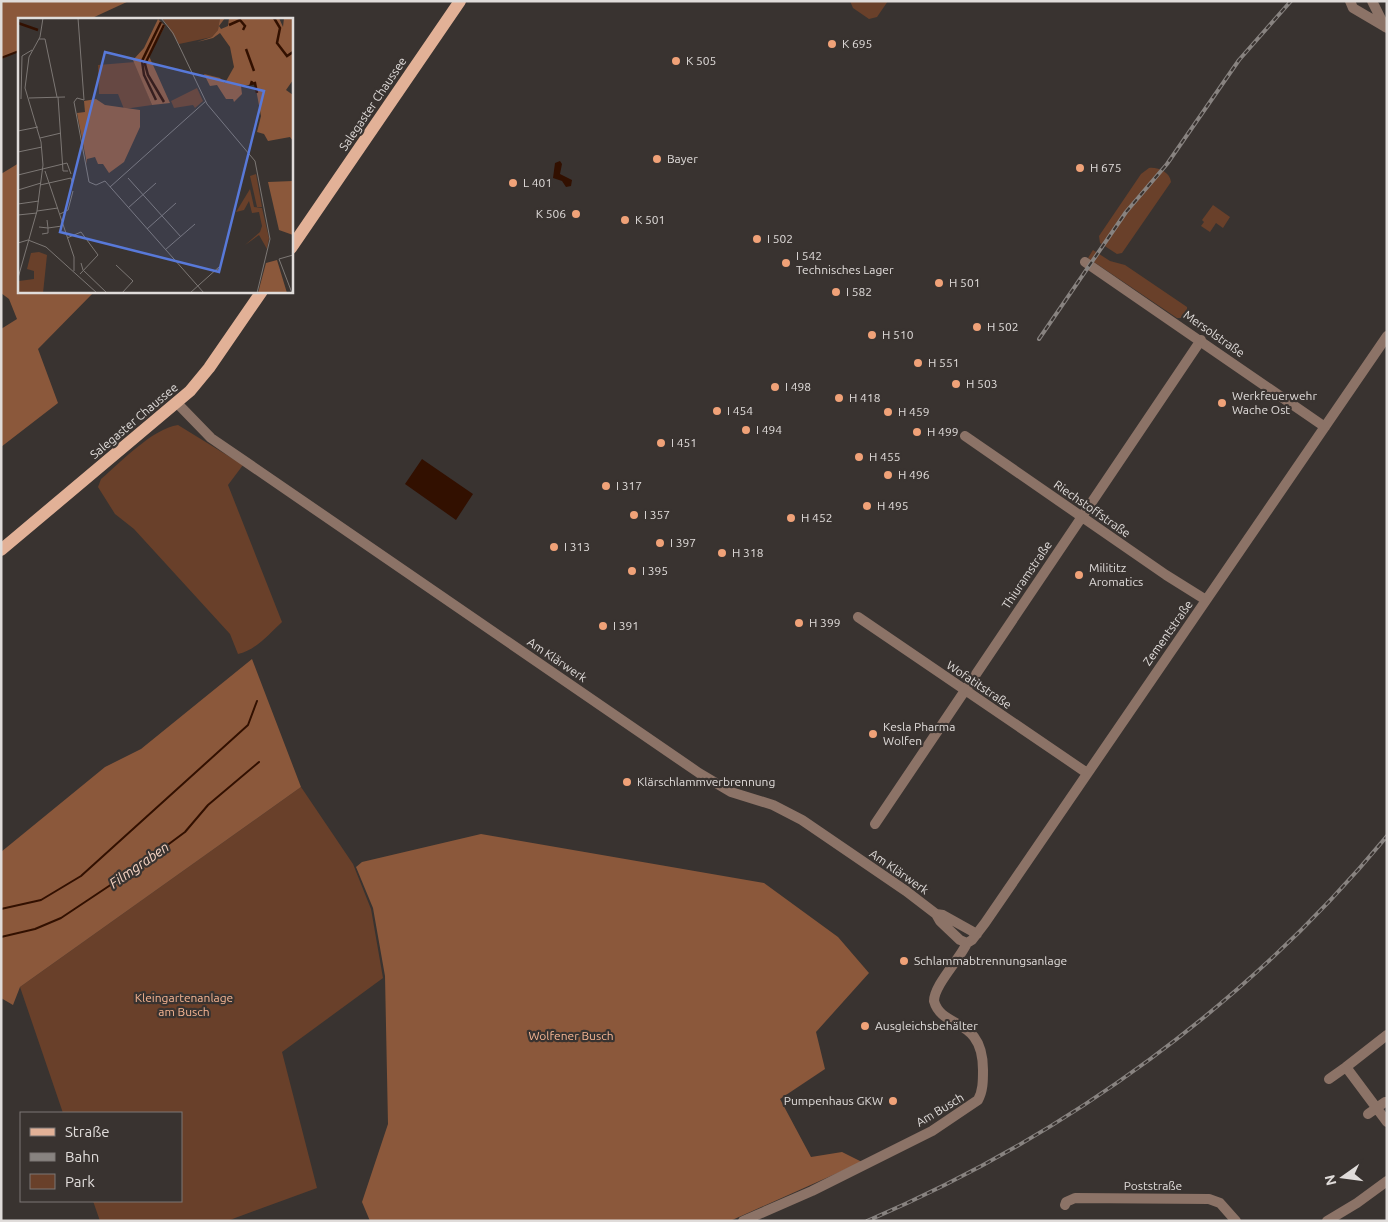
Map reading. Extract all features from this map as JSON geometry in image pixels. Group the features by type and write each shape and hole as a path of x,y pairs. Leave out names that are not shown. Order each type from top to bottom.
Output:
{"main road":[{"name":"Salegaster Chaussee","path":"292,247 460,1"},
{"name":"Salegaster Chaussee","path":"1,550 177,403 209,368 261,292"}],"street":[{"path":"1350,1 1353,8 1386,28"},
{"path":"1372,1 1386,28"},
{"name":"Mersolstraße","path":"1086,262 1325,427"},
{"name":"Zementstraße","path":"967,942 977,934 1387,336"},
{"name":"Thiuramstraße","path":"875,824 1201,340"},
{"name":"Am Klärwerk","path":"177,403 211,438 699,772 731,792 773,805 795,816 936,914 940,921 960,940 967,942"},
{"name":"Riechstoffstraße","path":"965,436 1081,517 1206,600"},
{"name":"Wofatitstraße","path":"858,617 1087,773"},
{"name":"Am Klärwerk","path":"936,914 943,915 977,934"},
{"name":"Am Busch","path":"743,1221 812,1191 932,1130 978,1100 983,1081 981,1047 973,1034 942,1012 934,1002 937,990 962,954 967,942"},
{"path":"1330,1080 1387,1035"},
{"path":"1346,1067 1372,1111 1387,1122"},
{"path":"1372,1111 1386,1102"},
{"path":"1334,1219 1387,1181"},
{"name":"Poststraße","path":"1065,1205 1069,1200 1075,1198 1209,1199 1220,1203 1236,1221"}],"green space":[{"path":"1,1 129,1 92,18 18,18 18,51 1,59"},
{"path":"850,1 888,1 877,17 869,19 853,8"},
{"path":"18,164 18,292 94,292 38,349 58,403 1,447 1,329 17,319 9,299 1,293 1,174"},
{"path":"1149,168 1163,171 1168,175 1171,182 1122,253 1117,254 1100,243 1099,236 1141,174"},
{"path":"1213,205 1230,217 1223,228 1216,223 1210,232 1201,226 1204,222 1202,220"},
{"path":"1093,250 1110,261 1125,265 1187,307 1187,311 1181,318 1177,318 1088,258"},
{"path":"178,425 243,465 228,485 282,622 256,645 238,654 230,634 134,529 115,514 98,487 101,479 147,439"},
{"path":"252,659 301,787 20,987 13,1005 1,998 1,852 105,767 141,749"},
{"name":"Kleingartenanlage am Busch","path":"301,787 353,864 371,909 383,978 282,1052 317,1188 227,1221 100,1221 93,1202 182,1202 182,1112 63,1112 20,987"},
{"name":"Wolfener Busch","path":"481,834 764,883 838,937 869,973 816,1032 825,1069 780,1099 811,1157 842,1152 862,1162 730,1221 370,1221 362,1202 388,1124 385,976 373,908 356,867 362,862"}],"shaded area":[{"path":"560,161 562,164 560,174 572,180 571,186 566,187 562,181 553,178 555,163"},
{"path":"422,459 473,494 456,520 405,484"}],"waterway":[{"path":"1,58 18,51"},
{"path":"1,909 41,900 81,876 248,725 257,701"},
{"name":"Filmgraben","path":"1,937 35,929 61,918 142,864 185,832 208,805 259,762"}],"railway":[{"path":"1039,339 1126,212 1167,164 1239,60 1291,1"},
{"path":"867,1221 941,1187 1013,1148 1083,1106 1150,1059 1214,1009 1276,955 1333,897 1387,836"}],"place":[{"name":"K 695","path":"832,44"},
{"name":"K 505","path":"676,61"},
{"name":"Bayer","path":"657,159"},
{"name":"H 675","path":"1080,168"},
{"name":"L 401","path":"513,183"},
{"name":"K 506","path":"576,214"},
{"name":"K 501","path":"625,220"},
{"name":"I 502","path":"757,239"},
{"name":"I 542 Technisches Lager","path":"786,263"},
{"name":"H 501","path":"939,283"},
{"name":"I 582","path":"836,292"},
{"name":"H 502","path":"977,327"},
{"name":"H 510","path":"872,335"},
{"name":"H 551","path":"918,363"},
{"name":"H 503","path":"956,384"},
{"name":"I 498","path":"775,387"},
{"name":"H 418","path":"839,398"},
{"name":"Werkfeuerwehr Wache Ost","path":"1222,403"},
{"name":"I 454","path":"717,411"},
{"name":"H 459","path":"888,412"},
{"name":"I 494","path":"746,430"},
{"name":"H 499","path":"917,432"},
{"name":"I 451","path":"661,443"},
{"name":"H 455","path":"859,457"},
{"name":"H 496","path":"888,475"},
{"name":"I 317","path":"606,486"},
{"name":"H 495","path":"867,506"},
{"name":"I 357","path":"634,515"},
{"name":"H 452","path":"791,518"},
{"name":"I 397","path":"660,543"},
{"name":"I 313","path":"554,547"},
{"name":"H 318","path":"722,553"},
{"name":"I 395","path":"632,571"},
{"name":"Milititz Aromatics","path":"1079,575"},
{"name":"H 399","path":"799,623"},
{"name":"I 391","path":"603,626"},
{"name":"Kesla Pharma Wolfen","path":"873,734"},
{"name":"Klärschlammverbrennung","path":"627,782"},
{"name":"Schlammabtrennungsanlage","path":"904,961"},
{"name":"Ausgleichsbehälter","path":"865,1026"},
{"name":"Pumpenhaus GKW","path":"893,1101"}]}
